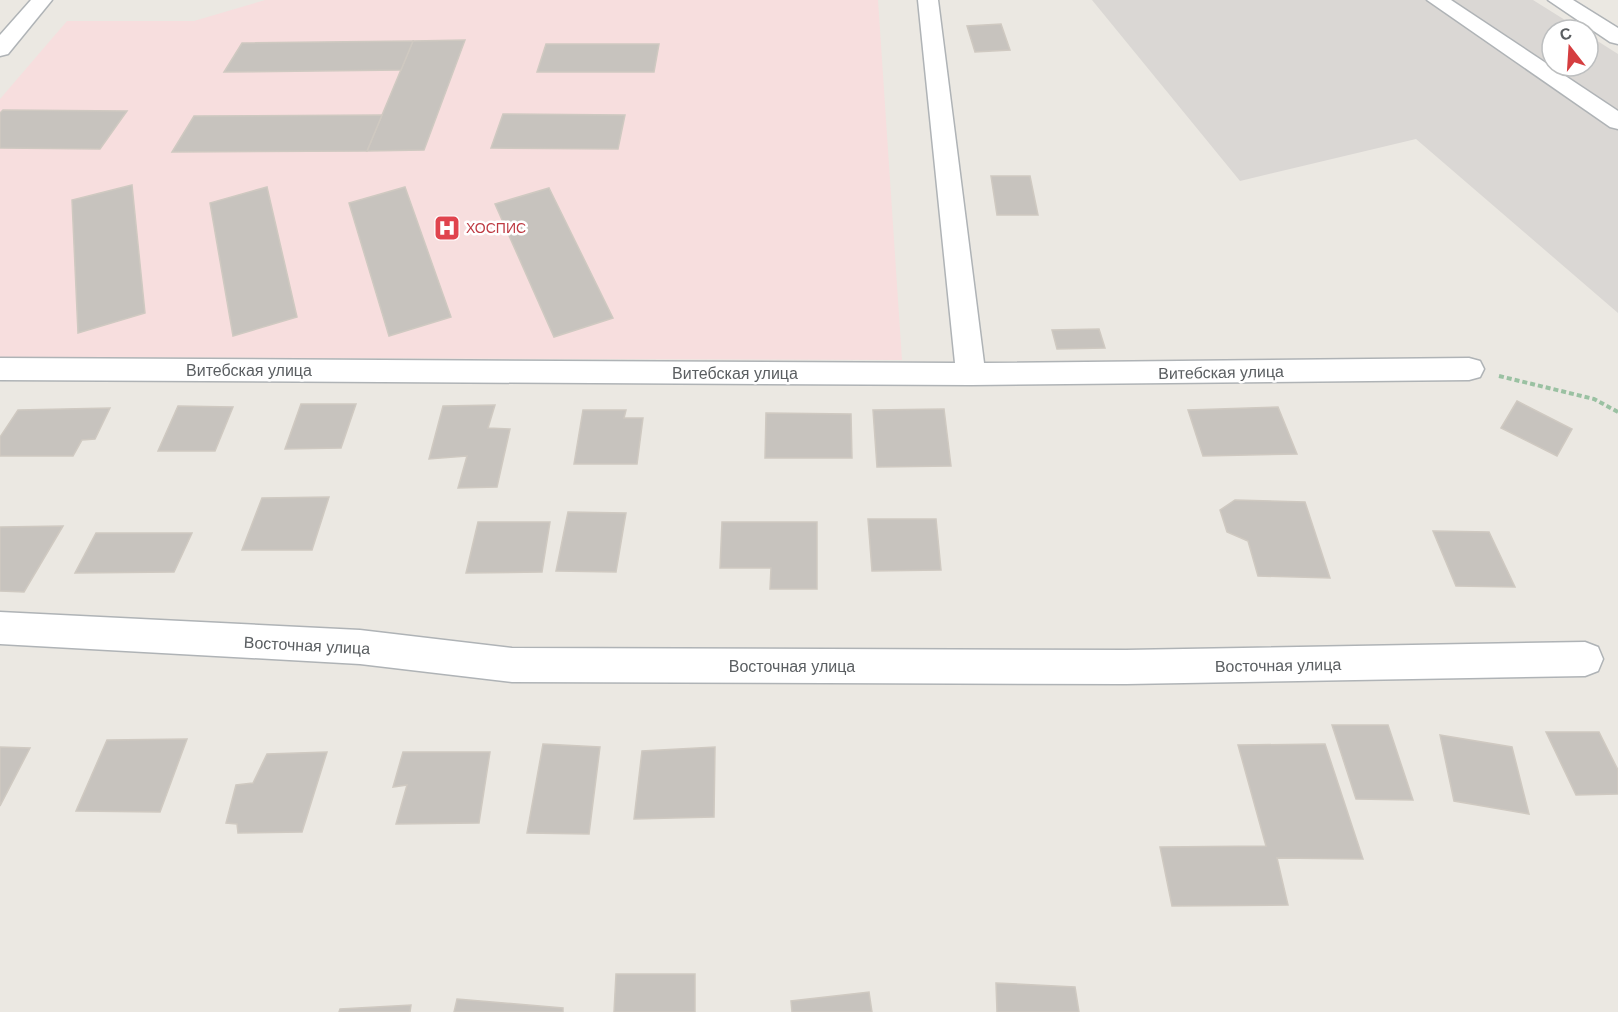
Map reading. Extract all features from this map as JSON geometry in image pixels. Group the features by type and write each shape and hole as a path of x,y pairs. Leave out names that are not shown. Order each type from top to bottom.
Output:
{"street":[{"path":"4,41 42,0"},
{"path":"928,0 971,374"},
{"path":"1437,0 1618,122"},
{"path":"1558,0 1618,37"},
{"name":"Витебская улица","path":"0,369 971,374 1469,369"},
{"name":"Восточная улица","path":"0,628 360,647 512,665 1126,667 1585,659"}],"path":[{"path":"1469,369 1594,399 1618,412"}],"shaded area":[{"name":"ХОСПИС","path":"265,0 878,0 902,360 0,357 0,99 67,21 194,21"},
{"path":"1092,0 1533,0 1562,18 1540,18 1540,78 1600,78 1600,43 1618,54 1618,313 1416,139 1240,181"}],"building":[{"path":"1001,24 1010,50 975,52 967,26"},
{"path":"465,40 424,150 367,151 413,41"},
{"path":"413,41 401,70 224,72 242,43"},
{"path":"546,44 659,44 654,72 537,72"},
{"path":"3,110 127,111 100,149 0,148 0,113"},
{"path":"503,114 625,115 618,149 491,148"},
{"path":"382,115 367,151 172,152 194,116"},
{"path":"991,176 1030,176 1038,215 997,215"},
{"path":"132,185 145,313 78,333 72,200"},
{"path":"267,187 297,317 233,336 210,203"},
{"path":"405,187 451,317 389,336 349,203"},
{"path":"549,188 613,318 554,337 495,204"},
{"path":"1099,329 1105,348 1057,349 1052,330"},
{"path":"1517,401 1572,429 1557,456 1501,428"},
{"path":"301,404 356,404 341,448 285,449"},
{"path":"495,405 488,428 510,429 497,487 458,488 467,456 429,459 443,406"},
{"path":"178,406 233,407 215,451 158,451"},
{"path":"1278,407 1297,454 1203,456 1188,410"},
{"path":"110,408 95,439 82,440 73,456 0,456 0,437 18,410"},
{"path":"944,409 951,466 877,467 873,410"},
{"path":"583,410 626,410 624,418 643,418 637,464 574,464"},
{"path":"766,413 851,414 852,458 765,458"},
{"path":"329,497 312,550 242,550 262,498"},
{"path":"1235,500 1305,502 1330,578 1258,576 1248,541 1227,532 1220,510"},
{"path":"568,512 626,513 616,572 556,571"},
{"path":"868,519 936,519 941,570 872,571"},
{"path":"478,522 550,522 542,572 466,573"},
{"path":"722,522 817,522 817,589 770,589 771,568 720,568"},
{"path":"63,526 24,592 0,591 0,527"},
{"path":"1433,531 1489,532 1515,587 1456,586"},
{"path":"96,533 192,533 174,572 75,573"},
{"path":"1332,725 1388,725 1413,800 1356,799"},
{"path":"1546,732 1599,732 1618,770 1618,794 1576,795"},
{"path":"1440,735 1512,747 1529,814 1454,801"},
{"path":"187,739 160,812 76,811 107,740"},
{"path":"543,744 600,747 589,834 527,833"},
{"path":"1325,744 1363,859 1277,858 1288,905 1172,906 1160,847 1266,846 1238,745"},
{"path":"0,747 30,748 0,806"},
{"path":"715,747 714,817 634,819 642,751"},
{"path":"327,752 302,832 238,833 237,824 226,823 236,785 253,783 267,754"},
{"path":"403,752 490,752 479,823 396,824 407,785 393,787"},
{"path":"616,974 695,974 695,1012 614,1012"},
{"path":"996,983 1075,987 1079,1012 997,1012"},
{"path":"869,992 872,1012 792,1012 791,1001"},
{"path":"457,999 563,1008 563,1012 454,1012"},
{"path":"411,1005 410,1012 339,1012 340,1009"}],"place":[{"name":"ХОСПИС","path":"447,228"}]}
